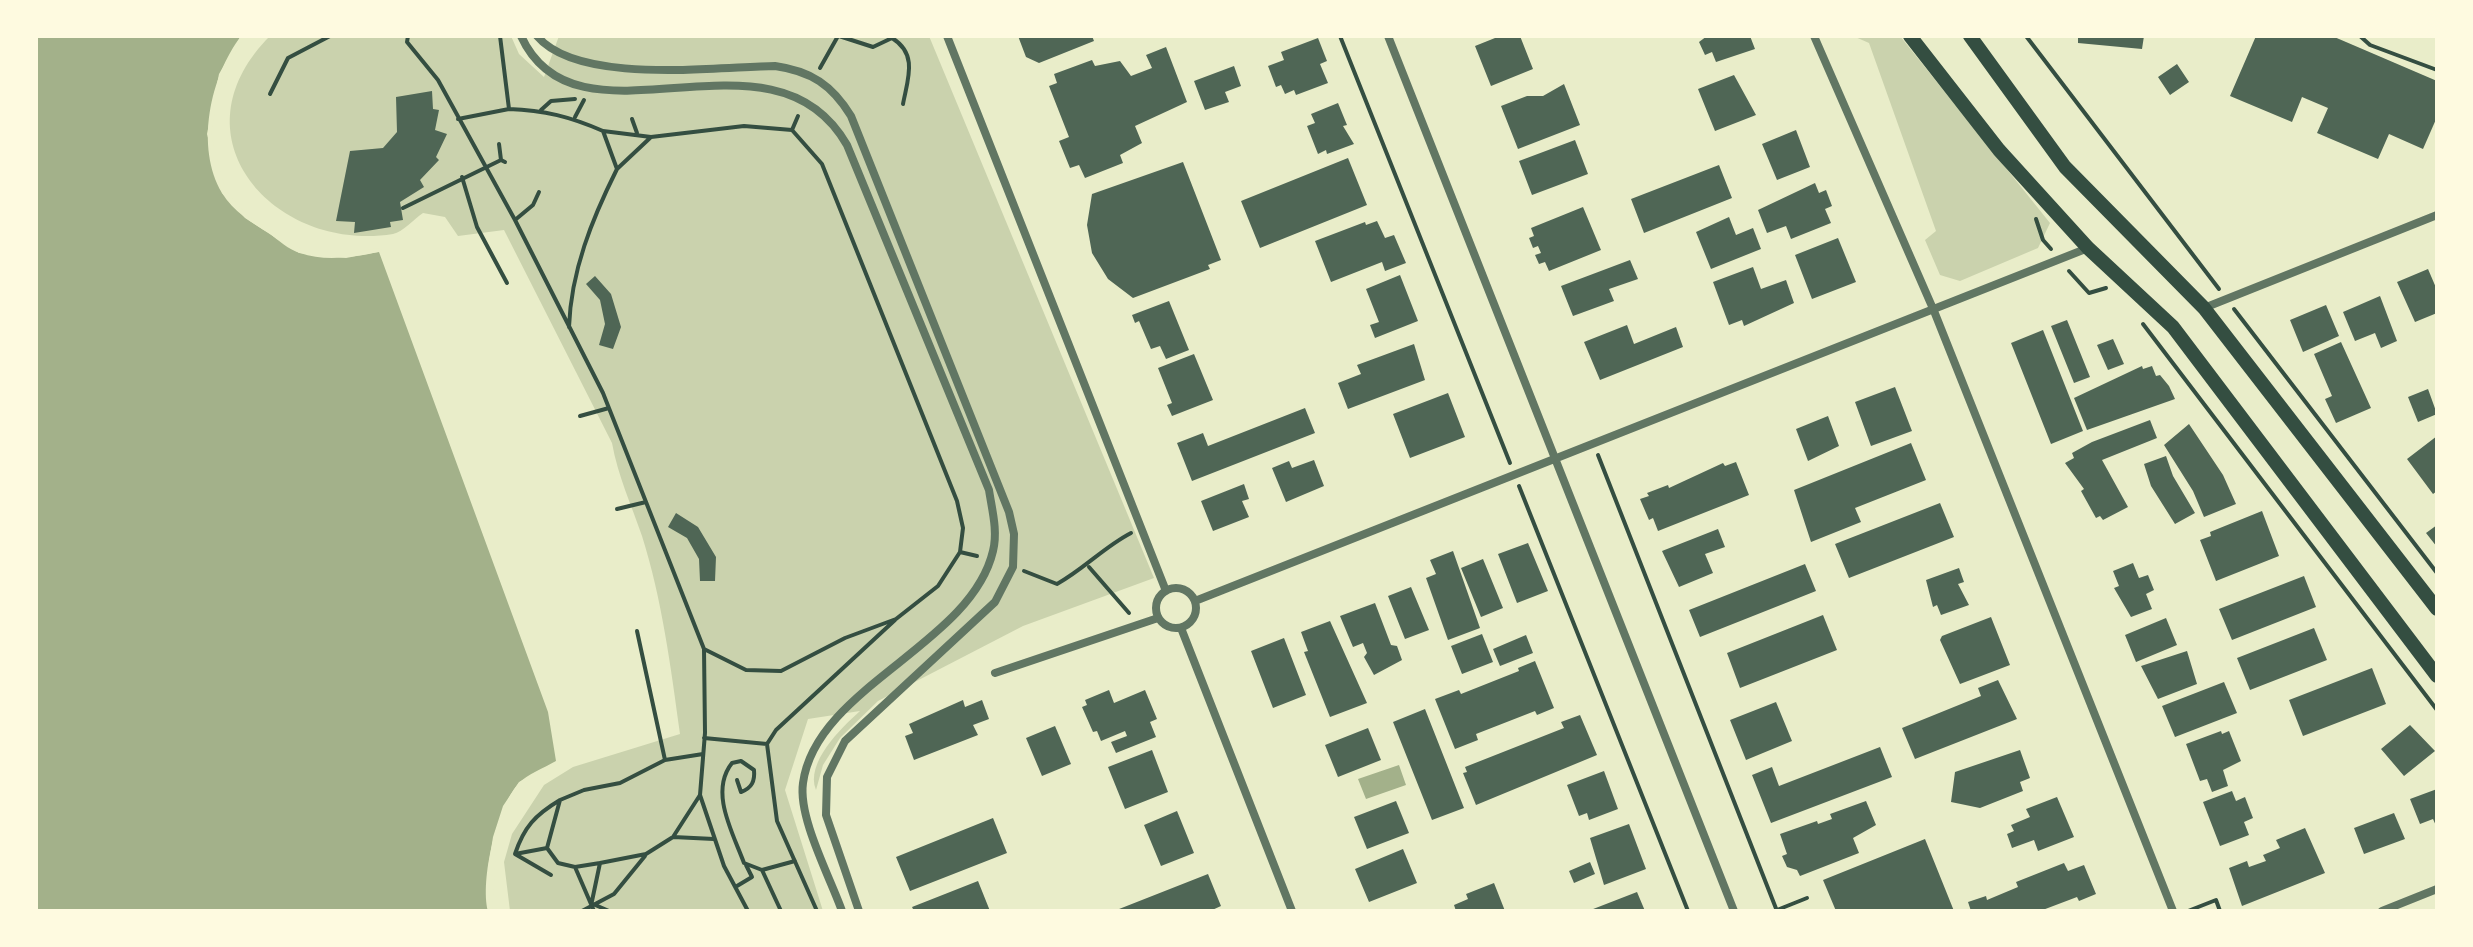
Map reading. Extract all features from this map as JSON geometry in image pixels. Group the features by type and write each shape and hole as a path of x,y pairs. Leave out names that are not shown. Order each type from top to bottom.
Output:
{"main road":[{"path":"1910,36 1999,150 2088,248 2173,327 2437,676"},
{"path":"1970,36 2065,167 2204,308 2437,609"}],"street":[{"path":"521,36 543,68 578,88 750,86 770,88 806,101 823,111 847,145 989,490 996,533 991,560 974,590 957,610 828,727 808,765 803,799 842,911"},
{"path":"537,36 555,52 588,66 775,66 797,69 832,88 856,128 1009,512 1014,534 1013,567 995,602 845,741 827,777 826,815 859,911"},
{"path":"947,36 1166,591"},
{"path":"1388,36 1734,911"},
{"path":"1814,36 1934,311 2173,911"},
{"path":"2204,308 2437,215"},
{"path":"1195,601 2088,248"},
{"path":"1183,589 1195,601 1192,621 1181,628 1168,627 1158,618 1158,600 1166,591 1183,589"},
{"path":"995,673 1158,618"},
{"path":"1181,628 1292,911"},
{"path":"2382,911 2437,889"}],"path":[{"path":"270,94 288,58 330,36"},
{"path":"408,36 407,42 438,80 515,220 609,408 704,649 704,738 700,795 714,839 748,911"},
{"path":"500,36 509,109"},
{"path":"839,36 873,47 892,38 902,44 909,54 911,69 903,104"},
{"path":"2360,36 2370,45 2436,70"},
{"path":"541,110 551,101 586,98 574,118"},
{"path":"792,130 806,101"},
{"path":"458,119 509,109 541,110 574,118 603,131 651,137 732,127 792,130 822,164 957,501 963,528 960,552 938,586 896,619 776,730 767,744 777,821 817,911"},
{"path":"632,119 637,133"},
{"path":"603,131 617,169"},
{"path":"569,328 573,283 596,211 617,169 651,137"},
{"path":"403,208 462,177 503,161 499,144"},
{"path":"462,177 477,227 507,283"},
{"path":"515,220 533,205 539,192"},
{"path":"2029,211 2038,222 2043,240 2089,293 2109,288"},
{"path":"2135,315 2437,710"},
{"path":"580,416 609,408"},
{"path":"1594,445 1777,910 1807,898"},
{"path":"617,509 646,502"},
{"path":"1013,567 1057,584 1089,567 1108,545 1141,528"},
{"path":"960,552 991,560"},
{"path":"1089,567 1139,624"},
{"path":"704,649 746,670 781,671 845,638 896,619"},
{"path":"637,631 665,760"},
{"path":"704,738 767,744"},
{"path":"515,854 523,830 537,814 560,800 584,790 620,783 665,760 703,754"},
{"path":"736,886 752,877 725,812 722,787 725,772 732,763 741,761 754,770 754,778 748,789 741,792 737,780"},
{"path":"582,911 591,903 614,894 646,854 673,837 700,795"},
{"path":"547,848 560,800"},
{"path":"673,837 714,839"},
{"path":"515,854 547,848"},
{"path":"547,848 558,863 575,867 646,854"},
{"path":"515,854 551,875"},
{"path":"744,863 762,870 796,861"},
{"path":"591,903 600,863"},
{"path":"575,867 594,911"},
{"path":"762,870 781,911"},
{"path":"2188,911 2216,900 2220,911"},
{"path":"591,903 609,911"}],"shaded area":[{"path":"36,36 241,36 221,71 210,113 209,155 222,193 243,216 296,252 329,258 379,252 548,712 556,761 522,780 503,810 488,864 488,911 36,911"},
{"path":"270,36 511,36 519,54 544,77 559,36 929,36 1154,578 1023,626 878,701 840,738 823,765 816,790 814,780 820,758 835,736 860,711 808,719 785,790 823,911 510,911 504,862 512,834 544,785 573,767 680,734 665,634 649,560 612,443 504,230 458,236 445,217 423,213 397,233 349,235 310,225 275,206 249,180 234,148 230,112 242,74"},
{"path":"1853,36 1900,36 2050,223 2038,248 1960,281 1940,275 1925,240 1936,231 1869,43"},
{"path":"1399,765 1406,785 1366,799 1358,779"}],"pier":[{"path":"241,36 244,37 223,75 211,134 226,191 247,215 301,249 346,254 379,248 383,251 346,258 299,253 245,218 222,193 207,134 219,74"},
{"path":"559,760 522,785 507,808 497,838 492,911 488,911 488,868 493,837 503,806 519,782"}],"building":[{"path":"1018,36 1092,36 1094,41 1039,63 1026,57"},
{"path":"1500,36 1520,36 1533,69 1491,86 1475,46"},
{"path":"1707,36 1750,36 1755,49 1716,62 1712,52 1705,55 1699,42"},
{"path":"2078,36 2144,36 2142,49 2078,43"},
{"path":"2256,36 2332,36 2437,81 2437,117 2423,149 2389,134 2378,159 2317,133 2328,108 2302,97 2292,122 2230,96"},
{"path":"1318,38 1327,61 1320,64 1328,83 1296,95 1294,90 1285,94 1281,85 1276,87 1268,66 1284,60 1281,52"},
{"path":"1166,47 1187,102 1135,126 1142,143 1120,155 1123,163 1085,178 1079,165 1070,168 1059,141 1069,137 1049,86 1057,83 1054,74 1092,60 1095,66 1120,61 1131,76 1152,68 1146,55"},
{"path":"2177,64 2189,82 2170,95 2158,77"},
{"path":"1234,66 1241,86 1225,92 1229,102 1205,110 1194,81"},
{"path":"1734,75 1756,115 1715,131 1698,89"},
{"path":"1564,84 1580,125 1518,149 1501,106 1527,96 1543,96"},
{"path":"432,91 433,109 439,110 435,130 447,134 436,157 439,160 420,180 424,187 400,202 403,220 390,222 391,227 354,233 355,222 336,221 350,151 383,148 397,132 396,97"},
{"path":"1338,103 1347,125 1343,126 1354,144 1327,154 1326,150 1318,154 1307,126 1315,123 1311,114"},
{"path":"1796,130 1810,167 1777,180 1762,144"},
{"path":"1575,140 1588,174 1532,195 1519,161"},
{"path":"1348,158 1367,205 1260,248 1241,201"},
{"path":"1183,162 1221,260 1208,265 1210,269 1133,298 1108,279 1092,253 1087,225 1092,194"},
{"path":"1719,165 1732,198 1644,233 1631,199"},
{"path":"1815,183 1819,193 1826,190 1832,206 1825,209 1831,223 1791,239 1786,226 1767,233 1758,210"},
{"path":"1583,207 1601,250 1549,271 1545,262 1539,264 1535,255 1541,253 1538,246 1533,248 1529,238 1534,236 1531,228"},
{"path":"1729,217 1736,235 1753,228 1761,249 1711,269 1696,232"},
{"path":"1377,221 1385,238 1394,235 1406,263 1385,271 1382,262 1331,282 1315,241 1365,222 1366,225"},
{"path":"1838,238 1856,282 1812,299 1795,255"},
{"path":"1630,260 1638,279 1609,289 1614,301 1573,316 1561,286"},
{"path":"1753,267 1761,289 1786,280 1794,303 1744,326 1742,320 1729,325 1713,282"},
{"path":"2428,269 2437,290 2437,313 2415,322 2397,282"},
{"path":"1400,275 1418,321 1375,338 1370,325 1379,322 1366,289"},
{"path":"595,276 611,294 621,327 613,349 599,345 605,324 600,300 586,284"},
{"path":"2380,296 2397,341 2381,348 2375,333 2355,341 2343,312"},
{"path":"1169,301 1189,350 1166,359 1160,346 1151,349 1139,321 1135,323 1132,315"},
{"path":"2326,305 2339,336 2303,352 2290,320"},
{"path":"2067,320 2090,377 2074,383 2051,326"},
{"path":"1627,325 1634,344 1676,327 1683,347 1600,380 1584,342"},
{"path":"2043,330 2083,431 2051,444 2011,343"},
{"path":"2113,339 2124,364 2108,370 2097,345"},
{"path":"2341,342 2371,408 2336,423 2325,399 2332,396 2314,354"},
{"path":"1414,344 1425,380 1348,409 1338,383 1361,374 1357,365"},
{"path":"1194,354 1213,400 1172,416 1167,405 1172,403 1158,368"},
{"path":"2142,366 2143,369 2152,366 2156,376 2160,375 2169,386 2175,399 2087,430 2074,398"},
{"path":"1895,387 1912,431 1871,446 1855,402"},
{"path":"2428,389 2437,414 2418,422 2408,397"},
{"path":"1448,393 1465,437 1410,458 1393,414"},
{"path":"1305,408 1315,433 1192,481 1177,443 1203,433 1208,446"},
{"path":"1828,416 1839,446 1808,461 1796,429"},
{"path":"2150,420 2157,438 2102,460 2128,507 2103,520 2100,516 2096,518 2081,491 2084,489 2065,463 2074,458 2072,453 2092,442"},
{"path":"2189,424 2223,475 2236,504 2204,517 2193,491 2164,445"},
{"path":"2437,436 2437,491 2433,494 2407,459"},
{"path":"1911,443 1926,480 1855,508 1861,522 1811,542 1794,490"},
{"path":"2166,456 2173,476 2195,513 2175,524 2151,486 2144,464"},
{"path":"1314,460 1324,486 1286,502 1272,468 1289,461 1292,468"},
{"path":"1736,462 1749,495 1658,531 1653,518 1649,520 1640,499 1649,496 1647,493 1668,485 1669,488 1723,463 1725,466"},
{"path":"1244,484 1249,499 1242,501 1249,517 1213,531 1201,501"},
{"path":"1940,503 1954,537 1849,578 1835,544"},
{"path":"2262,511 2279,556 2216,581 2200,540 2211,536 2210,532"},
{"path":"676,513 698,527 716,557 715,581 700,581 699,559 687,538 668,527"},
{"path":"2437,525 2437,547 2426,533"},
{"path":"1718,529 1725,547 1705,554 1713,573 1679,587 1662,551"},
{"path":"1528,543 1548,591 1517,603 1498,554"},
{"path":"1453,551 1480,628 1448,640 1426,578 1436,574 1430,560"},
{"path":"1483,559 1503,608 1481,617 1461,568"},
{"path":"2133,563 2139,578 2148,575 2154,590 2146,594 2152,609 2131,617 2114,588 2119,586 2113,571"},
{"path":"1805,564 1816,591 1700,637 1689,610"},
{"path":"1959,568 1964,582 1958,584 1969,605 1941,615 1937,605 1933,607 1926,580"},
{"path":"2304,576 2316,607 2232,640 2219,609"},
{"path":"1411,587 1429,630 1405,639 1388,596"},
{"path":"1375,603 1391,645 1397,646 1402,660 1374,675 1364,657 1367,653 1363,643 1353,647 1340,616"},
{"path":"1823,615 1837,650 1740,688 1727,653"},
{"path":"1991,617 2010,665 1960,684 1940,640 1942,636"},
{"path":"2166,618 2177,645 2136,662 2125,635"},
{"path":"1330,621 1367,703 1330,717 1304,652 1308,651 1301,632"},
{"path":"2314,628 2327,660 2250,690 2237,658"},
{"path":"1482,634 1493,662 1462,674 1451,646"},
{"path":"1526,635 1533,653 1500,666 1493,649"},
{"path":"1284,638 1306,695 1273,708 1251,651"},
{"path":"2187,651 2197,684 2158,699 2141,666"},
{"path":"1535,661 1554,708 1537,715 1535,711 1476,734 1478,740 1455,749 1435,699 1459,690 1461,694 1519,671 1518,668"},
{"path":"2372,668 2386,704 2303,736 2289,700"},
{"path":"1998,680 2017,719 1915,759 1902,728 1981,696 1978,688"},
{"path":"2224,682 2237,713 2175,737 2162,706"},
{"path":"1109,690 1114,703 1145,690 1157,719 1150,722 1156,737 1116,753 1111,742 1127,736 1125,731 1101,741 1097,731 1093,732 1082,707 1087,705 1085,700"},
{"path":"963,700 965,707 982,700 989,719 973,725 978,735 914,760 905,736 913,733 909,724"},
{"path":"1776,702 1792,741 1746,760 1730,720"},
{"path":"1425,709 1464,808 1432,820 1393,722"},
{"path":"1580,715 1597,755 1476,805 1463,773 1467,772 1465,767 1564,728 1561,722"},
{"path":"2410,725 2435,751 2404,776 2381,749"},
{"path":"1055,726 1071,764 1042,776 1026,738"},
{"path":"1368,728 1381,760 1338,777 1325,745"},
{"path":"2221,731 2222,734 2229,731 2241,761 2223,770 2228,786 2212,792 2207,779 2200,781 2186,744"},
{"path":"1880,747 1892,777 1771,823 1752,775 1772,767 1779,786"},
{"path":"1152,750 1168,792 1125,809 1108,767"},
{"path":"2020,750 2030,778 2020,782 2023,791 1980,808 1951,802 1955,772"},
{"path":"1604,771 1618,809 1589,820 1587,813 1579,816 1567,785"},
{"path":"2437,789 2437,828 2433,819 2420,824 2410,799"},
{"path":"2232,791 2236,801 2245,797 2253,818 2244,822 2249,835 2220,846 2203,802"},
{"path":"2057,797 2074,837 2038,851 2034,840 2012,848 2007,834 2014,831 2011,825 2030,817 2026,809"},
{"path":"1396,801 1409,833 1367,849 1354,817"},
{"path":"1866,801 1876,825 1853,838 1859,853 1800,876 1797,870 1787,867 1782,856 1787,854 1780,834 1832,819 1830,814"},
{"path":"1177,811 1194,853 1161,866 1144,825"},
{"path":"2394,813 2405,839 2364,854 2354,828"},
{"path":"993,818 1007,853 910,891 896,857"},
{"path":"1629,824 1646,869 1604,885 1590,838"},
{"path":"2305,828 2325,873 2242,906 2229,868 2247,861 2249,867 2266,861 2263,855 2280,848 2276,840"},
{"path":"1925,839 1954,911 1836,911 1823,880"},
{"path":"1403,849 1417,883 1369,902 1355,869"},
{"path":"1590,862 1595,874 1574,883 1569,871"},
{"path":"2064,863 2068,871 2084,865 2096,894 2079,901 2077,897 2040,911 1971,911 1968,902 1986,896 1987,900 2018,887 2016,882"},
{"path":"1208,874 1221,906 1210,911 1114,911"},
{"path":"978,881 990,911 914,911 912,907"},
{"path":"1494,883 1505,911 1456,911 1454,905 1468,899 1466,894"},
{"path":"1637,892 1645,911 1588,911"}]}
